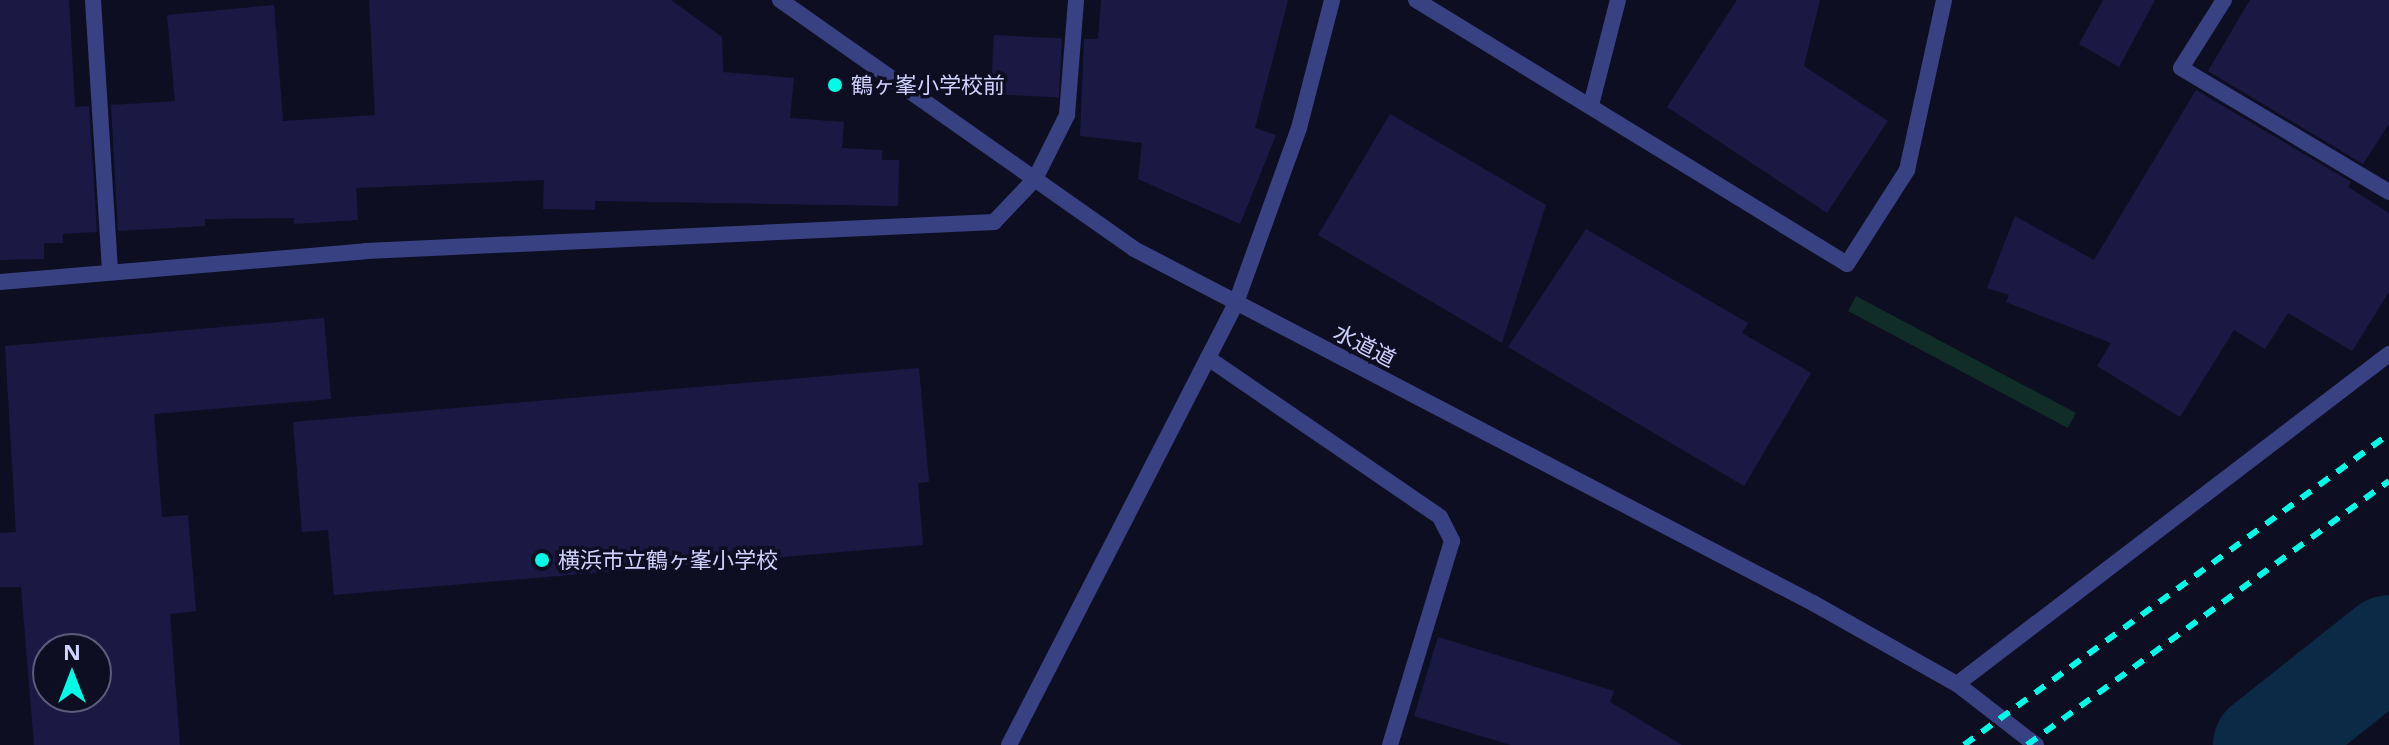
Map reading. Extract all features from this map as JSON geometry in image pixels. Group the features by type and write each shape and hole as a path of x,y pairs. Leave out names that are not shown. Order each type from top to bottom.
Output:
{"street":[{"path":"93,0 110,271"},
{"name":"水道道","path":"780,0 1134,249 1813,603 1957,684 2036,745"},
{"path":"0,282 366,251 994,222 1035,179 1067,115 1076,0"},
{"path":"1009,745 1236,303 1299,128 1332,0"},
{"path":"1416,0 1847,264 1907,170 1944,0"},
{"path":"1591,105 1618,0"},
{"path":"2224,0 2181,68 2389,192"},
{"path":"1957,684 2389,354"},
{"path":"1208,358 1440,517 1452,541 1390,745"}],"green space":[{"path":"1856,296 2076,413 2068,428 1848,311"}],"building":[{"path":"0,0 69,0 75,107 89,106 97,232 63,234 63,243 44,243 44,259 0,260"},
{"path":"369,0 671,0 722,37 723,72 794,78 790,118 844,122 842,148 882,150 882,160 899,160 898,206 595,201 595,210 543,209 544,180 356,188 358,220 294,224 294,218 205,219 205,226 118,231 111,105 175,101 167,15 274,5 283,121 375,115"},
{"path":"1101,0 1288,0 1255,128 1276,135 1240,224 1138,179 1142,143 1080,136 1084,39 1098,39"},
{"path":"1737,0 1820,0 1804,66 1888,121 1827,213 1667,107"},
{"path":"2103,0 2155,0 2119,67 2079,44"},
{"path":"2250,0 2389,0 2389,124 2363,164 2208,71"},
{"path":"994,35 1062,39 1059,97 991,94"},
{"path":"2196,90 2351,182 2348,187 2389,213 2389,292 2352,351 2288,313 2265,349 2234,330 2180,417 2097,366 2111,343 2006,302 2009,295 1987,288 2015,216 2094,260"},
{"path":"1390,114 1546,205 1502,343 1318,235"},
{"path":"1586,229 1748,323 1742,333 1811,373 1744,486 1508,347"},
{"path":"324,318 331,399 154,414 162,517 188,515 196,611 170,614 180,745 34,745 21,587 0,587 0,533 16,532 5,346"},
{"path":"919,368 929,482 918,483 923,545 334,595 328,530 302,532 293,422"},
{"path":"1438,637 1614,691 1610,702 1682,745 1511,745 1414,716"}],"waterway":[{"path":"2264,745 2389,646"}],"railway":[{"path":"1964,745 2389,434"},
{"path":"2027,745 2389,481"}],"place":[{"name":"鶴ヶ峯小学校前","path":"835,85"},
{"name":"横浜市立鶴ヶ峯小学校","path":"542,560"}]}
